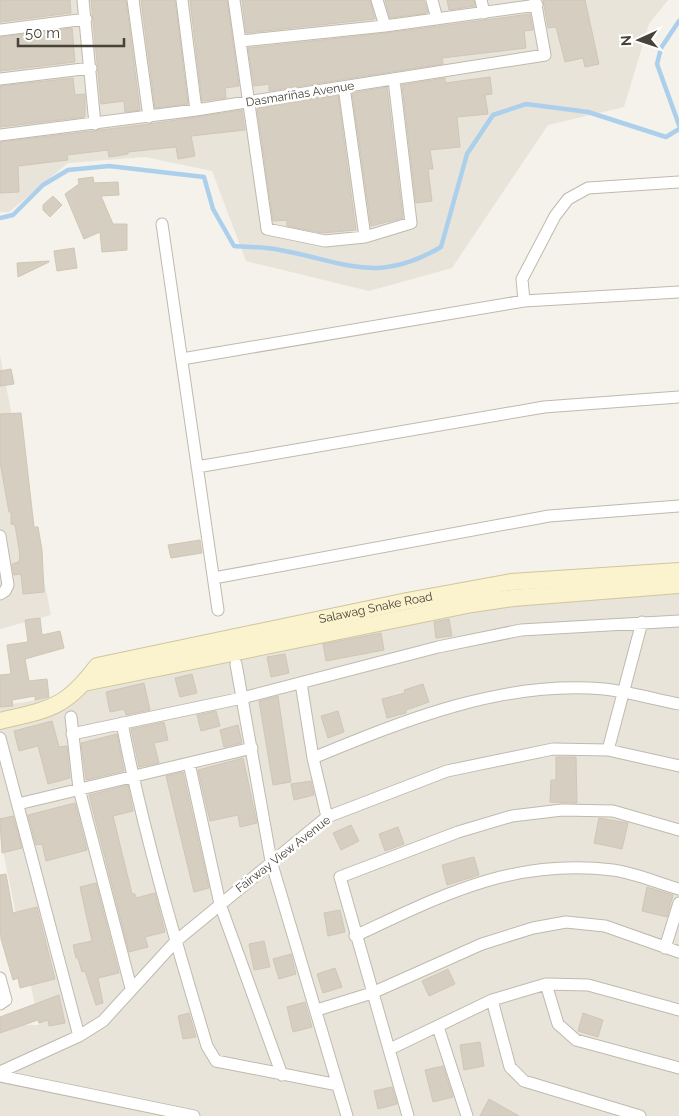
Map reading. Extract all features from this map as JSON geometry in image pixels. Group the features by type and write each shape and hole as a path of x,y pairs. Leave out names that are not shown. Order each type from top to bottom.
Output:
{"main road":[{"name":"Salawag Snake Road","path":"0,721 48,709 63,703 84,683 472,604 647,580 679,571"},
{"name":"Salawag Snake Road","path":"647,580 679,585"}],"street":[{"path":"83,0 95,124"},
{"path":"133,0 149,117"},
{"path":"182,0 196,110"},
{"path":"234,0 267,229 325,241 365,237 411,223 394,80"},
{"path":"377,0 385,26"},
{"path":"432,0 437,19"},
{"path":"480,0 484,12"},
{"path":"241,40 385,26 484,12 536,2"},
{"name":"Dasmariñas Avenue","path":"0,135 149,117 544,55 536,2"},
{"path":"0,30 86,19"},
{"path":"0,79 91,68"},
{"path":"344,87 365,237"},
{"path":"524,300 522,279 555,216 568,199 588,188 679,182"},
{"path":"162,224 218,610"},
{"path":"182,359 524,300 679,292"},
{"path":"197,467 544,407 679,397"},
{"path":"214,578 549,516 679,506"},
{"path":"0,536 8,585 5,592 0,594"},
{"path":"72,734 242,698 438,648 521,630 679,621"},
{"path":"608,750 642,622"},
{"path":"236,664 271,861 317,1010 347,1116"},
{"path":"301,683 314,758 327,817"},
{"path":"314,758 420,716 499,695 557,688 605,690 679,704"},
{"path":"71,717 79,789 131,988"},
{"path":"122,723 132,777 176,941 207,1046 216,1061 338,1085"},
{"path":"0,738 79,1036"},
{"path":"18,804 252,748"},
{"name":"Fairway View Avenue","path":"0,1072 79,1036 103,1021 131,988 176,941 271,861 327,817 447,771 553,748 608,750 679,766"},
{"path":"189,763 220,904 282,1075"},
{"path":"408,1116 340,877 458,832 512,816 562,810 613,811 679,830"},
{"path":"356,936 452,891 503,876 546,869 577,867 615,871 679,889"},
{"path":"665,948 679,903"},
{"path":"317,1010 372,993 482,944 533,928 566,922 605,926 679,952"},
{"path":"0,978 6,1000 0,1004"},
{"path":"390,1049 492,1000 546,984 588,985 679,1010"},
{"path":"546,984 558,1024 576,1040 679,1068"},
{"path":"492,1000 510,1067 524,1081 640,1116"},
{"path":"438,1027 467,1116"},
{"path":"0,1076 194,1116"}],"shaded area":[{"path":"0,0 668,0 649,24 624,107 548,125 452,268 369,291 246,261 212,171 145,157 68,163 9,212 0,212"},
{"path":"0,355 51,615 0,629"},
{"path":"679,592 679,1116 0,1116 0,1025 39,1025 0,837 0,706 96,690 412,623 514,604"}],"building":[{"path":"0,0 70,0 71,13 0,22"},
{"path":"91,0 126,0 140,110 125,112 124,101 101,104"},
{"path":"141,0 175,0 188,104 155,108"},
{"path":"190,0 227,0 239,86 225,88 226,98 202,101"},
{"path":"242,0 370,0 375,19 246,33"},
{"path":"385,0 424,0 428,13 390,18"},
{"path":"447,0 474,0 475,6 449,10"},
{"path":"543,0 585,0 599,64 585,67 583,58 565,62 556,27 548,28"},
{"path":"530,14 533,30 524,31 526,48 442,58 443,64 269,91 269,84 254,86 248,48 386,33"},
{"path":"72,28 75,62 0,71 0,37"},
{"path":"490,77 492,94 485,95 488,114 457,117 460,147 430,150 433,169 428,169 432,201 416,203 402,85 445,78 445,83"},
{"path":"73,78 75,95 85,94 85,117 0,127 0,86"},
{"path":"387,87 403,218 371,226 352,93"},
{"path":"338,95 356,230 322,233 287,226 287,220 273,221 257,108"},
{"path":"242,110 245,130 191,136 195,156 178,159 176,147 128,152 128,154 109,157 108,150 67,155 68,160 18,166 19,192 0,193 0,142 150,124"},
{"path":"93,177 94,183 118,182 119,195 101,196 113,224 127,224 127,250 102,252 100,232 84,239 65,194 79,184 78,179"},
{"path":"53,196 62,205 50,217 43,210 43,205"},
{"path":"74,248 77,268 57,271 54,251"},
{"path":"49,262 18,277 17,263"},
{"path":"11,369 14,384 0,386 0,371"},
{"path":"21,413 34,527 38,527 42,550 44,592 23,594 21,574 14,575 12,564 19,562 20,555 15,525 11,524 11,512 9,512 0,462 0,414"},
{"path":"200,540 202,553 171,558 168,545"},
{"path":"40,618 42,635 60,631 64,648 25,659 29,681 47,679 49,697 35,700 35,696 12,700 13,706 0,707 0,675 11,674 7,645 28,642 25,620"},
{"path":"449,619 452,636 436,638 434,622"},
{"path":"381,633 384,650 326,661 323,644"},
{"path":"285,654 289,673 271,677 267,657"},
{"path":"192,674 197,693 180,697 175,678"},
{"path":"144,683 150,710 126,715 124,709 110,712 106,692"},
{"path":"423,684 429,702 406,710 406,713 387,718 382,699 405,693 404,690"},
{"path":"278,696 291,782 273,785 259,701"},
{"path":"216,711 220,726 201,731 197,715"},
{"path":"338,711 344,732 328,738 321,716"},
{"path":"52,721 59,747 67,746 70,778 48,784 38,746 19,751 14,731"},
{"path":"164,722 168,740 154,743 159,763 139,767 131,729"},
{"path":"238,725 242,743 224,747 220,730"},
{"path":"117,734 124,771 86,780 81,743"},
{"path":"556,757 576,757 577,803 550,802 551,780 556,780"},
{"path":"243,758 257,823 240,827 238,815 210,821 198,770"},
{"path":"183,772 209,888 194,892 166,776"},
{"path":"311,781 314,795 294,800 291,784"},
{"path":"128,785 133,811 113,816 132,894 135,894 136,898 155,893 165,932 145,937 148,947 129,952 89,795"},
{"path":"75,803 87,850 46,861 42,844 36,845 28,815"},
{"path":"13,816 22,848 2,853 0,819"},
{"path":"599,818 628,823 622,849 594,843"},
{"path":"351,825 359,841 341,850 333,833"},
{"path":"398,827 404,844 385,851 379,834"},
{"path":"474,857 479,875 447,885 442,865"},
{"path":"6,874 13,913 37,907 55,979 20,988 18,978 13,980 1,939 0,875"},
{"path":"96,883 119,973 98,978 103,1003 96,1005 85,971 82,972 73,945 92,941 80,887"},
{"path":"647,887 673,895 667,917 642,911"},
{"path":"340,910 345,932 328,936 324,913"},
{"path":"264,941 270,967 254,970 249,944"},
{"path":"291,954 296,974 279,979 273,959"},
{"path":"335,968 342,987 323,993 317,974"},
{"path":"448,969 455,984 429,996 422,981"},
{"path":"59,995 65,1023 49,1026 48,1020 39,1023 38,1020 0,1033 0,1017"},
{"path":"305,1002 312,1027 293,1032 287,1007"},
{"path":"189,1013 196,1037 183,1039 178,1016"},
{"path":"583,1013 603,1020 598,1037 578,1031"},
{"path":"480,1042 484,1066 464,1070 460,1045"},
{"path":"443,1066 453,1097 433,1102 425,1070"},
{"path":"392,1087 397,1104 378,1109 374,1091"},
{"path":"489,1099 519,1116 480,1116"}],"waterway":[{"path":"679,21 661,48 657,64 679,125"},
{"path":"0,218 13,215 43,185 68,170 109,166 204,177 213,209 234,246 274,249 343,264 379,268 418,259 441,247 467,154 493,115 526,104 588,112 666,137 679,129"}]}
